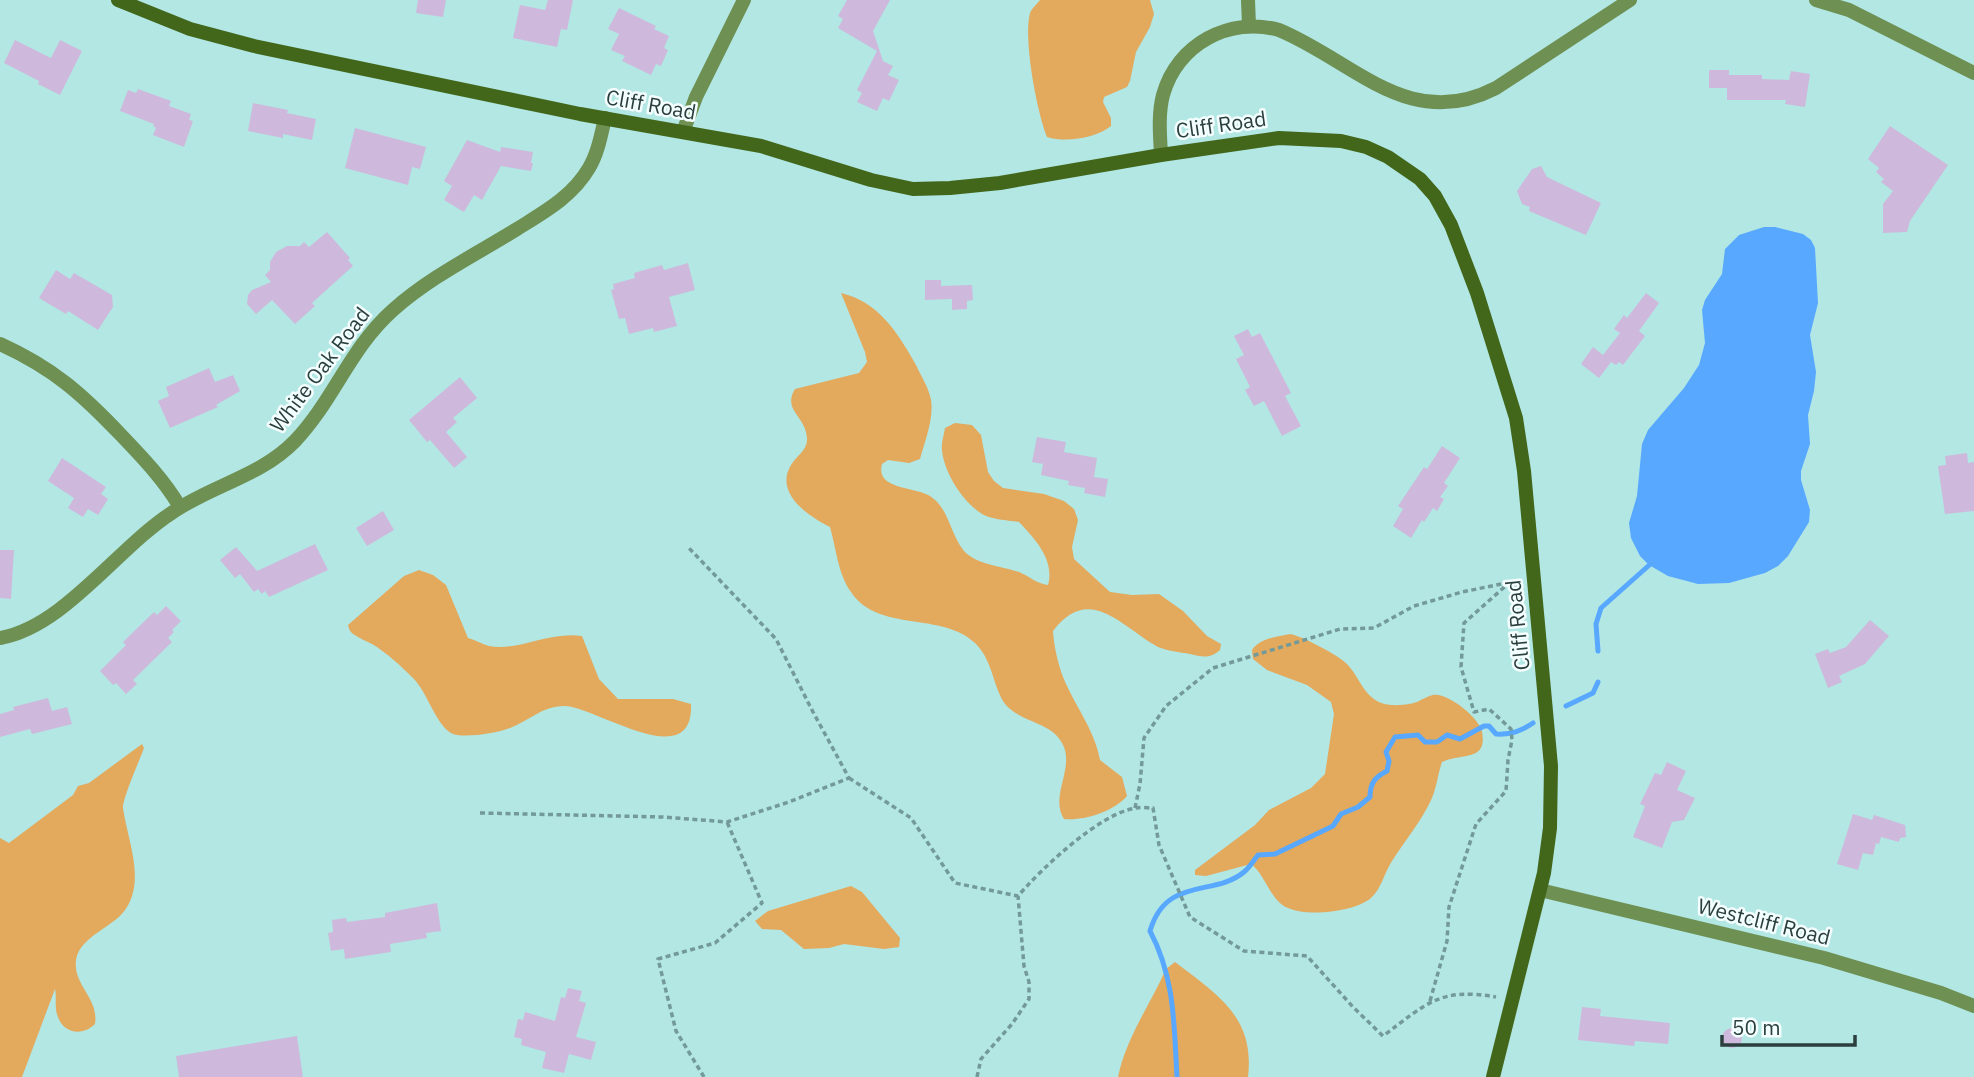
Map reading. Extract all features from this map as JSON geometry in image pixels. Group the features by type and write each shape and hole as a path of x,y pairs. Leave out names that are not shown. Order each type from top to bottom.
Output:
{"street":[{"name":"Cliff Road","path":"118,0 182,26 245,44 776,150 870,180 913,189 1000,183 1264,140 1327,139 1366,147 1388,157 1420,179 1441,205 1456,235 1512,405 1524,471 1550,744 1552,796 1549,842 1540,890 1493,1077"},
{"path":"683,132 696,97 744,0"},
{"path":"1248,0 1249,26"},
{"path":"1161,155 1160,123 1164,94 1170,77 1193,48 1209,36 1226,30 1249,26 1269,27 1289,34 1381,88 1424,102 1445,103 1475,97 1496,88 1630,0"},
{"path":"1816,0 1849,10 1974,74"},
{"name":"White Oak Road","path":"0,638 29,629 53,615 150,528 180,507 250,474 279,455 309,426 358,348 394,309 433,280 562,199 589,168 605,118"},
{"path":"0,344 38,363 74,388 154,469 180,507"},
{"name":"Westcliff Road","path":"1540,890 1824,958 1941,993 1974,1006"}],"path":[{"path":"687,546 776,639 849,778 911,818 955,883 1018,896"},
{"path":"1430,1001 1447,941 1449,907 1462,865 1476,824 1506,791 1508,760 1513,740 1511,729 1489,709 1474,712 1461,667 1464,623 1511,582"},
{"path":"1135,808 1144,738 1166,706 1213,668 1340,629 1374,628 1414,606 1511,582 1537,599"},
{"path":"480,813 663,817 727,822 789,803 849,778"},
{"path":"977,1077 981,1059 1012,1024 1029,999 1018,896 1036,875 1094,826 1135,808 1153,808 1159,845 1190,917 1244,951 1307,956 1383,1036 1430,1001 1453,993 1513,999"},
{"path":"704,1077 676,1031 658,959 715,943 762,903 727,822"}],"shaded area":[{"path":"1040,0 1150,0 1154,14 1136,52 1130,81 1127,87 1104,97 1103,102 1111,118 1111,126 1097,134 1072,139 1047,137 1035,94 1028,40 1030,13"},
{"path":"841,293 866,304 886,320 909,353 930,396 930,422 920,459 909,463 888,460 882,464 884,479 923,493 936,501 959,544 969,556 1019,572 1048,585 1049,567 1042,550 1019,522 995,519 975,509 956,486 946,468 942,450 945,428 955,423 972,425 981,435 988,472 994,481 1003,488 1044,494 1064,501 1074,509 1078,520 1072,547 1074,559 1110,592 1132,595 1159,594 1183,611 1207,636 1221,644 1220,650 1206,656 1165,650 1118,620 1092,609 1079,610 1066,617 1053,631 1061,672 1090,731 1100,760 1122,777 1127,796 1114,807 1089,817 1064,819 1059,801 1066,762 1062,743 1057,736 1009,708 1000,695 982,651 961,633 945,627 893,618 863,605 851,592 843,577 830,527 812,517 790,494 787,475 807,442 806,430 791,402 795,389 859,373 867,362"},
{"path":"419,570 433,575 446,585 468,638 500,647 557,636 582,636 599,679 618,699 673,699 691,704 688,725 677,735 660,736 640,732 564,706 549,708 517,725 498,731 470,735 450,733 413,678 383,651 353,634 348,625 404,576"},
{"path":"1290,634 1311,642 1342,660 1377,701 1404,705 1431,695 1439,695 1469,713 1482,732 1483,742 1477,752 1442,762 1428,807 1392,861 1375,894 1363,903 1343,910 1307,912 1282,905 1251,864 1206,876 1195,875 1195,870 1255,825 1269,810 1311,788 1325,774 1334,714 1331,702 1307,685 1267,670 1253,659 1252,650 1259,643"},
{"path":"142,744 144,748 123,804 135,871 132,896 122,914 84,944 76,960 78,977 93,1006 95,1024 80,1032 65,1027 57,1014 55,989 22,1077 0,1077 0,838 9,843 73,795 78,786 89,783"},
{"path":"851,886 862,892 900,938 899,947 884,949 844,944 829,948 804,949 781,930 762,929 755,921 768,911"},
{"path":"1175,962 1219,997 1239,1023 1246,1038 1249,1056 1248,1077 1118,1077 1139,1022 1166,969"}],"water":[{"path":"1764,227 1803,234 1811,240 1815,248 1818,303 1810,335 1816,372 1808,415 1810,444 1801,471 1810,510 1809,522 1788,556 1778,566 1765,573 1729,583 1698,584 1668,576 1649,565 1640,556 1631,538 1629,523 1637,496 1642,444 1648,430 1684,388 1699,365 1705,343 1702,310 1705,300 1722,274 1725,249 1739,235"}],"building":[{"path":"418,0 446,0 443,17 416,13"},
{"path":"548,0 573,0 567,30 561,29 557,47 513,38 520,5 545,10"},
{"path":"847,0 890,0 873,31 883,61 893,66 888,75 899,80 889,101 883,98 877,111 857,102 862,93 857,90 877,51 838,28 843,19 838,16"},
{"path":"619,8 656,26 654,29 669,36 664,48 668,50 661,66 656,64 651,75 622,61 625,56 611,50 619,34 608,29"},
{"path":"15,40 51,58 60,40 82,51 60,95 4,63"},
{"path":"1709,70 1729,70 1729,75 1762,75 1762,79 1789,80 1791,71 1810,74 1805,107 1785,104 1786,100 1727,100 1727,88 1709,88"},
{"path":"138,89 171,101 169,106 191,114 189,120 193,121 184,147 153,135 156,128 154,124 120,111 128,90 136,93"},
{"path":"253,103 316,119 312,140 248,131"},
{"path":"1890,126 1948,165 1910,221 1907,232 1883,233 1883,204 1893,191 1881,182 1884,179 1876,172 1879,168 1868,159"},
{"path":"355,128 426,147 420,169 412,167 408,185 345,168"},
{"path":"467,140 500,152 501,147 533,152 533,163 531,171 501,166 482,200 474,195 464,212 444,200 452,186 444,181"},
{"path":"1541,166 1547,177 1601,203 1586,235 1529,211 1530,207 1522,204 1517,191 1532,169"},
{"path":"327,232 350,258 348,260 353,266 312,303 315,306 295,324 272,300 256,314 247,304 248,295 252,290 271,282 265,275 270,270 270,262 276,252 287,246 300,246 304,242 309,247"},
{"path":"688,263 695,290 669,297 677,326 654,332 653,328 629,334 625,318 619,319 611,290 614,289 613,284 635,278 634,273 662,265 664,270"},
{"path":"56,270 70,279 74,273 112,295 113,307 98,330 68,311 66,314 39,298"},
{"path":"925,280 941,280 941,286 972,285 973,300 967,301 967,309 952,310 952,299 925,300"},
{"path":"1646,293 1659,303 1639,331 1645,336 1623,365 1611,362 1599,378 1581,364 1593,347 1603,355 1620,333 1614,329 1624,315 1627,318"},
{"path":"1248,329 1252,337 1260,333 1291,393 1285,396 1301,426 1282,436 1264,401 1254,406 1245,390 1250,387 1236,359 1244,355 1234,336"},
{"path":"209,368 215,382 233,375 240,391 216,405 218,407 170,428 158,401 169,396 166,387"},
{"path":"460,377 477,398 453,418 457,422 446,432 467,457 454,468 409,420"},
{"path":"1037,437 1066,442 1064,452 1097,458 1094,477 1108,479 1105,497 1084,493 1085,488 1068,485 1069,481 1041,475 1043,464 1032,462"},
{"path":"1442,446 1460,458 1444,483 1448,486 1440,497 1444,499 1437,511 1433,508 1411,538 1393,526 1403,509 1398,506"},
{"path":"1967,453 1968,463 1974,462 1974,511 1945,514 1938,466 1946,465 1945,456"},
{"path":"62,458 106,487 101,494 108,499 98,515 88,509 83,517 68,508 74,498 48,481"},
{"path":"383,511 394,530 367,546 356,528"},
{"path":"315,544 328,570 269,597 265,591 262,594 258,589 254,592 240,574 235,578 220,560 236,547 257,571"},
{"path":"0,550 14,550 11,599 0,598"},
{"path":"166,606 181,621 168,638 172,642 133,680 137,684 126,694 100,671 126,645 123,642 154,612 157,615"},
{"path":"1870,620 1889,636 1865,664 1839,676 1842,682 1828,688 1815,654 1828,649 1830,653 1846,647"},
{"path":"48,698 52,711 67,707 72,724 32,734 30,729 0,737 0,714 14,710 13,707"},
{"path":"1667,762 1686,771 1677,790 1695,798 1684,820 1672,822 1662,848 1633,837 1645,806 1640,804 1655,773 1661,775"},
{"path":"1853,814 1872,820 1874,815 1905,825 1906,837 1900,838 1899,842 1881,837 1879,844 1876,843 1873,855 1863,853 1858,870 1837,864"},
{"path":"437,903 441,931 426,933 427,938 390,944 391,952 345,959 344,949 331,951 328,933 333,932 332,920 346,918 347,922 385,917 385,913"},
{"path":"568,988 582,991 579,1001 586,1003 576,1037 596,1042 591,1060 569,1054 564,1073 542,1068 546,1052 521,1045 522,1039 514,1037 518,1019 523,1020 525,1012 555,1021 561,997 565,998"},
{"path":"1582,1007 1601,1009 1600,1016 1670,1023 1668,1044 1635,1041 1634,1046 1578,1040"},
{"path":"1732,1028 1739,1031 1742,1038 1739,1045 1732,1048 1725,1045 1722,1038 1725,1031"},
{"path":"297,1036 303,1077 179,1077 176,1056"}],"waterway":[{"path":"1598,651 1596,624 1601,608 1655,560"},
{"path":"1566,706 1593,693 1598,682"},
{"path":"1177,1077 1169,984 1150,931 1157,914 1167,902 1192,890 1232,879 1246,870 1258,855 1275,854 1333,826 1341,814 1358,807 1370,797 1374,781 1387,771 1389,761 1386,752 1395,737 1418,735 1425,742 1437,742 1447,735 1460,739 1484,726 1489,726 1496,734 1501,734 1516,732 1533,723"}]}
